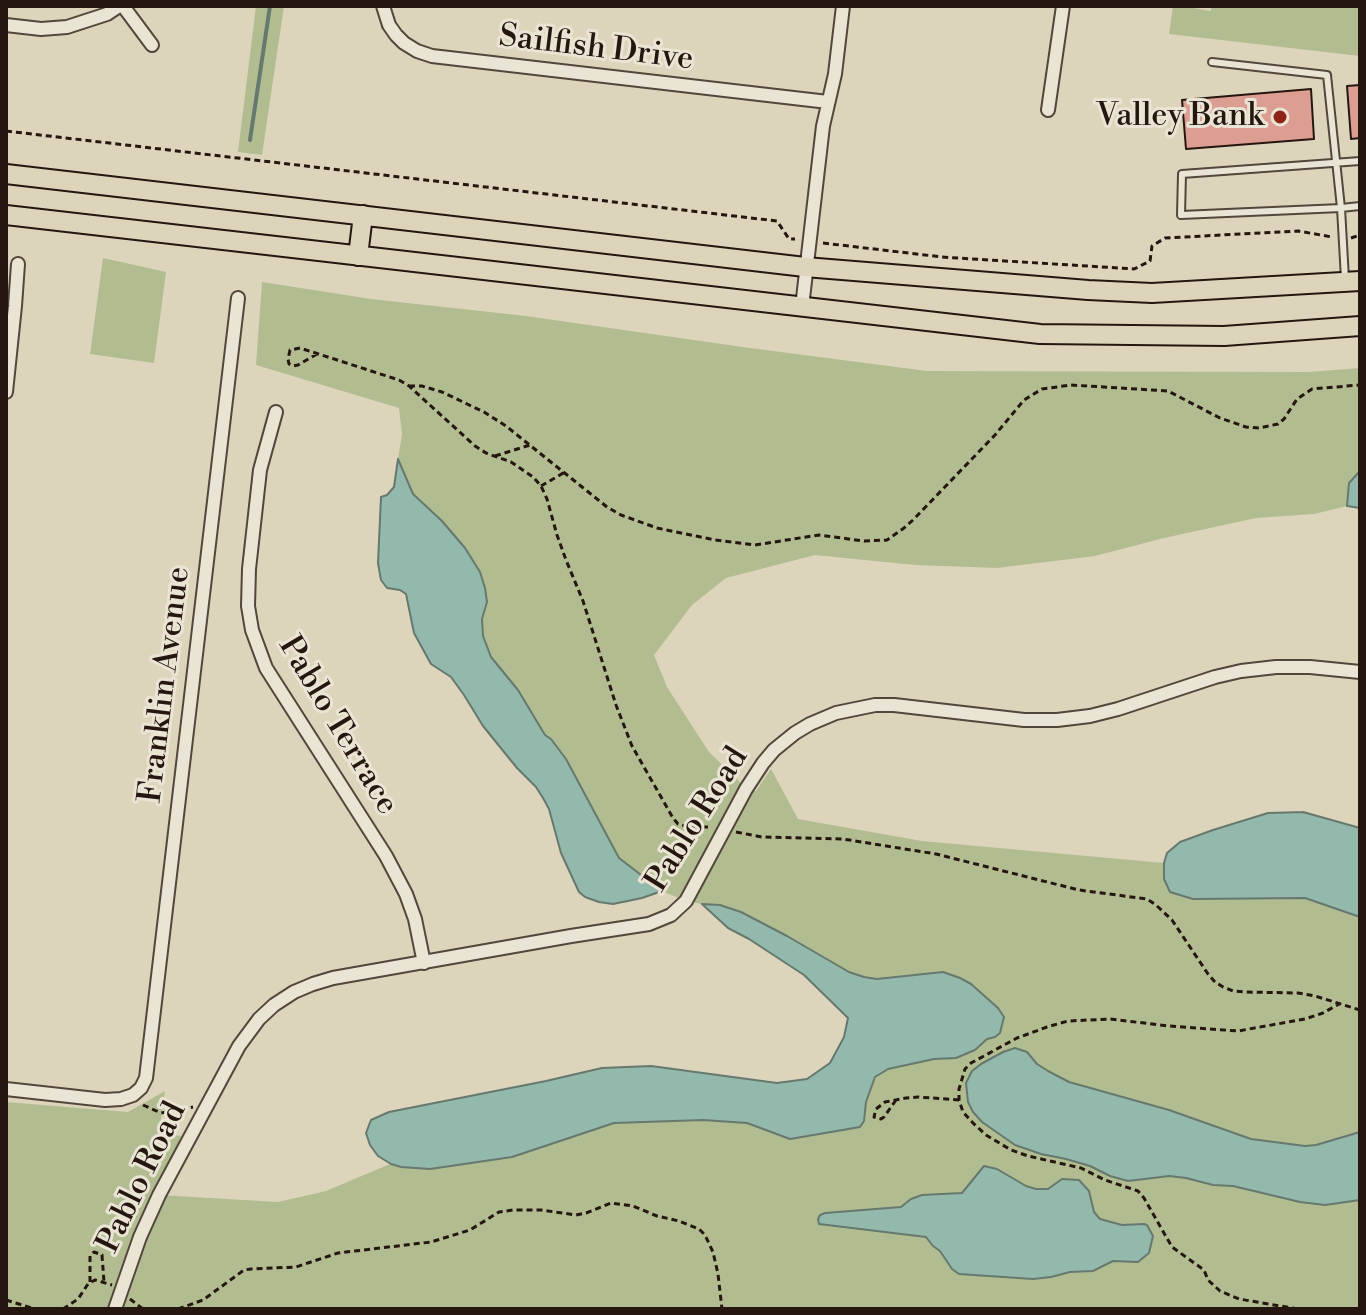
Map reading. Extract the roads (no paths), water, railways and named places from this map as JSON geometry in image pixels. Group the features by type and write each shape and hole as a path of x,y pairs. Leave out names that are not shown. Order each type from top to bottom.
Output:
{"main road":[{"path":"6,174 805,267 1088,290 1152,293 1353,282"},
{"path":"6,215 1040,334 1224,336 1360,326"},
{"path":"358,256 363,215"}],"street":[{"path":"6,25 41,29 67,27 121,6 152,45"},
{"name":"Sailfish Drive","path":"383,6 396,35 417,51 432,56 828,102"},
{"path":"802,307 823,126 835,74 843,6"},
{"path":"1048,110 1063,6"},
{"path":"6,392 18,264"},
{"name":"Franklin Avenue","path":"6,1089 105,1100 133,1095 146,1078 238,298"},
{"name":"Pablo Terrace","path":"276,412 260,470 249,569 248,606 252,630 266,668 386,856 406,894 424,963"},
{"name":"Pablo Road","path":"115,1309 140,1237 159,1195 246,1035 274,1005 294,992 333,978 649,924 671,915 686,901 763,763 774,750 810,724 855,708 894,705 1024,720 1057,720 1118,709 1241,671 1310,667 1360,672"}],"lane":[{"path":"1212,62 1327,75 1343,238 1353,282"},
{"path":"1360,161 1182,174 1181,215 1360,206"}],"water":[{"path":"398,459 413,494 442,521 480,572 487,602 482,619 483,636 491,657 518,690 545,735 566,759 619,858 662,891 613,904 599,902 579,892 561,853 549,809 536,787 483,726 451,677 431,664 414,633 406,594 387,588 381,580 378,563 381,497 394,487"},
{"path":"1360,471 1360,508 1347,506 1349,483"},
{"path":"1303,812 1360,828 1360,917 1305,898 1193,899 1170,892 1164,879 1164,863 1167,853 1180,842 1268,813"},
{"path":"702,904 720,905 741,912 849,972 864,977 877,979 943,972 960,978 998,1008 1004,1017 1000,1033 975,1050 956,1058 934,1059 888,1069 875,1077 860,1127 790,1139 747,1123 703,1120 614,1123 512,1157 430,1169 401,1167 378,1156 366,1133 371,1120 389,1112 602,1068 651,1066 777,1083 807,1079 830,1063 844,1037 848,1018 804,975 728,928"},
{"path":"1015,1048 1027,1052 1037,1064 1069,1082 1169,1110 1251,1139 1305,1146 1360,1132 1360,1200 1325,1205 1300,1202 1233,1186 1169,1176 1128,1181 1090,1166 1015,1145 973,1112 968,1102 966,1083 972,1071 981,1064"},
{"path":"984,1166 997,1169 1036,1189 1048,1189 1062,1179 1079,1180 1089,1191 1094,1212 1100,1219 1122,1225 1147,1225 1153,1236 1149,1253 1138,1262 1113,1261 1093,1271 1033,1279 959,1274 926,1237 819,1224 820,1215 825,1213 901,1207 922,1195 962,1193"}],"waterway":[{"path":"250,140 270,6"}],"place":[{"name":"Valley Bank","path":"1280,117"}]}
